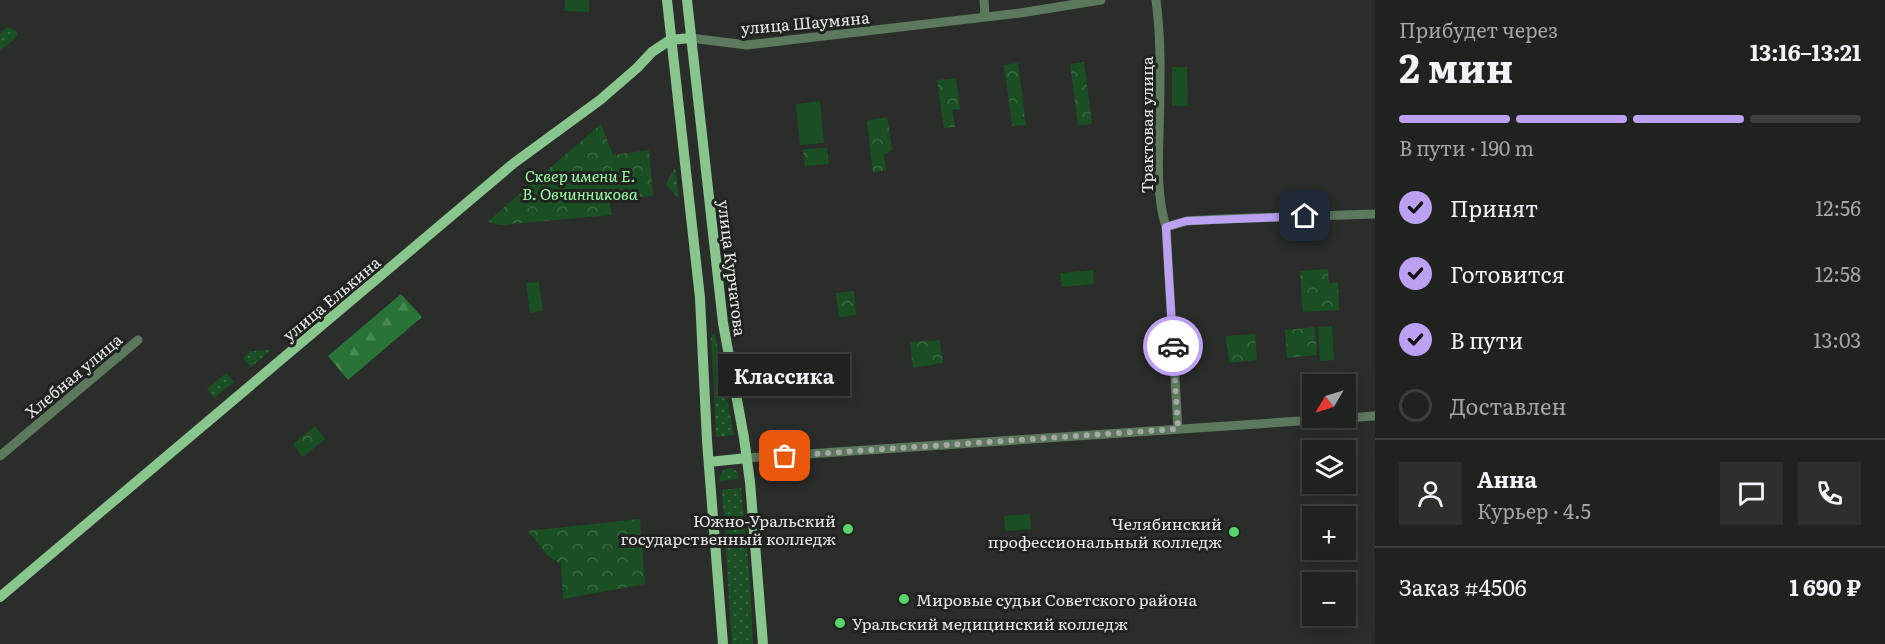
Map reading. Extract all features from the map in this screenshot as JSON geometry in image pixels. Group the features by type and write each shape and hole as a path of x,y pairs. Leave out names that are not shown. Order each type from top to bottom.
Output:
{"main road":[{"path":"667,0 700,298 708,462 723,644"},
{"name":"улица Курчатова","path":"687,0 723,323 747,458 763,644"},
{"path":"670,40 690,38"},
{"name":"улица Елькина","path":"0,597 514,163 600,100 652,52 670,40"},
{"path":"708,462 747,458"}],"street":[{"path":"984,0 985,17"},
{"name":"улица Шаумяна","path":"690,38 747,45 985,17 1101,0"},
{"name":"Трактовая улица","path":"1156,0 1161,35 1158,159 1161,204 1166,227 1178,429"},
{"path":"1166,227 1186,221 1375,214"},
{"name":"Хлебная улица","path":"0,456 138,340"},
{"path":"747,458 1375,416"}],"green space":[{"path":"565,0 589,0 589,12 565,11"},
{"path":"7,27 18,34 0,50 0,34"},
{"path":"1084,62 1092,124 1078,125 1070,64"},
{"path":"1018,63 1026,125 1012,126 1004,65"},
{"path":"1172,67 1187,67 1188,106 1172,106"},
{"path":"956,78 960,109 952,110 955,127 944,128 937,80"},
{"path":"820,101 824,143 800,145 796,104"},
{"path":"887,117 892,150 884,155 886,170 873,173 867,121"},
{"name":"Сквер имени Е. В. Овчинникова","path":"601,124 613,155 649,150 653,196 609,200 612,215 501,225 487,222"},
{"path":"827,148 829,164 805,166 803,149"},
{"path":"675,167 679,199 666,184"},
{"path":"1328,269 1329,283 1338,282 1339,310 1303,312 1300,271"},
{"path":"1093,270 1094,284 1062,287 1060,273"},
{"path":"539,282 543,311 530,313 526,283"},
{"path":"854,291 856,315 839,317 836,293"},
{"path":"401,294 422,317 348,380 328,356"},
{"path":"1332,326 1334,360 1320,361 1318,327"},
{"path":"1315,327 1317,355 1287,358 1285,330"},
{"path":"715,334 734,435 716,437 711,335"},
{"path":"1255,334 1257,360 1229,363 1226,336"},
{"path":"940,340 943,363 913,368 910,342"},
{"path":"271,350 251,367 243,358 251,351"},
{"path":"226,373 234,382 214,398 207,389"},
{"path":"315,426 325,439 303,457 293,444"},
{"path":"729,468 737,471 739,479 719,481 721,473"},
{"path":"741,488 750,581 753,644 732,644 722,490"},
{"path":"1030,514 1031,529 1005,531 1004,516"},
{"path":"640,519 645,584 563,599 561,564 547,555 528,531"}],"way so far":[{"path":"785,456 1178,429 1173,346"}],"place":[{"name":"Классика","path":"785,456"},
{"name":"Южно-Уральский государственный колледж","path":"848,529"},
{"name":"Челябинский профессиональный колледж","path":"1234,532"},
{"name":"Мировые судьи Советского района","path":"904,599"},
{"name":"Уральский медицинский колледж","path":"840,623"}],"route":[{"path":"1173,346 1166,227 1186,221 1305,216"}]}
